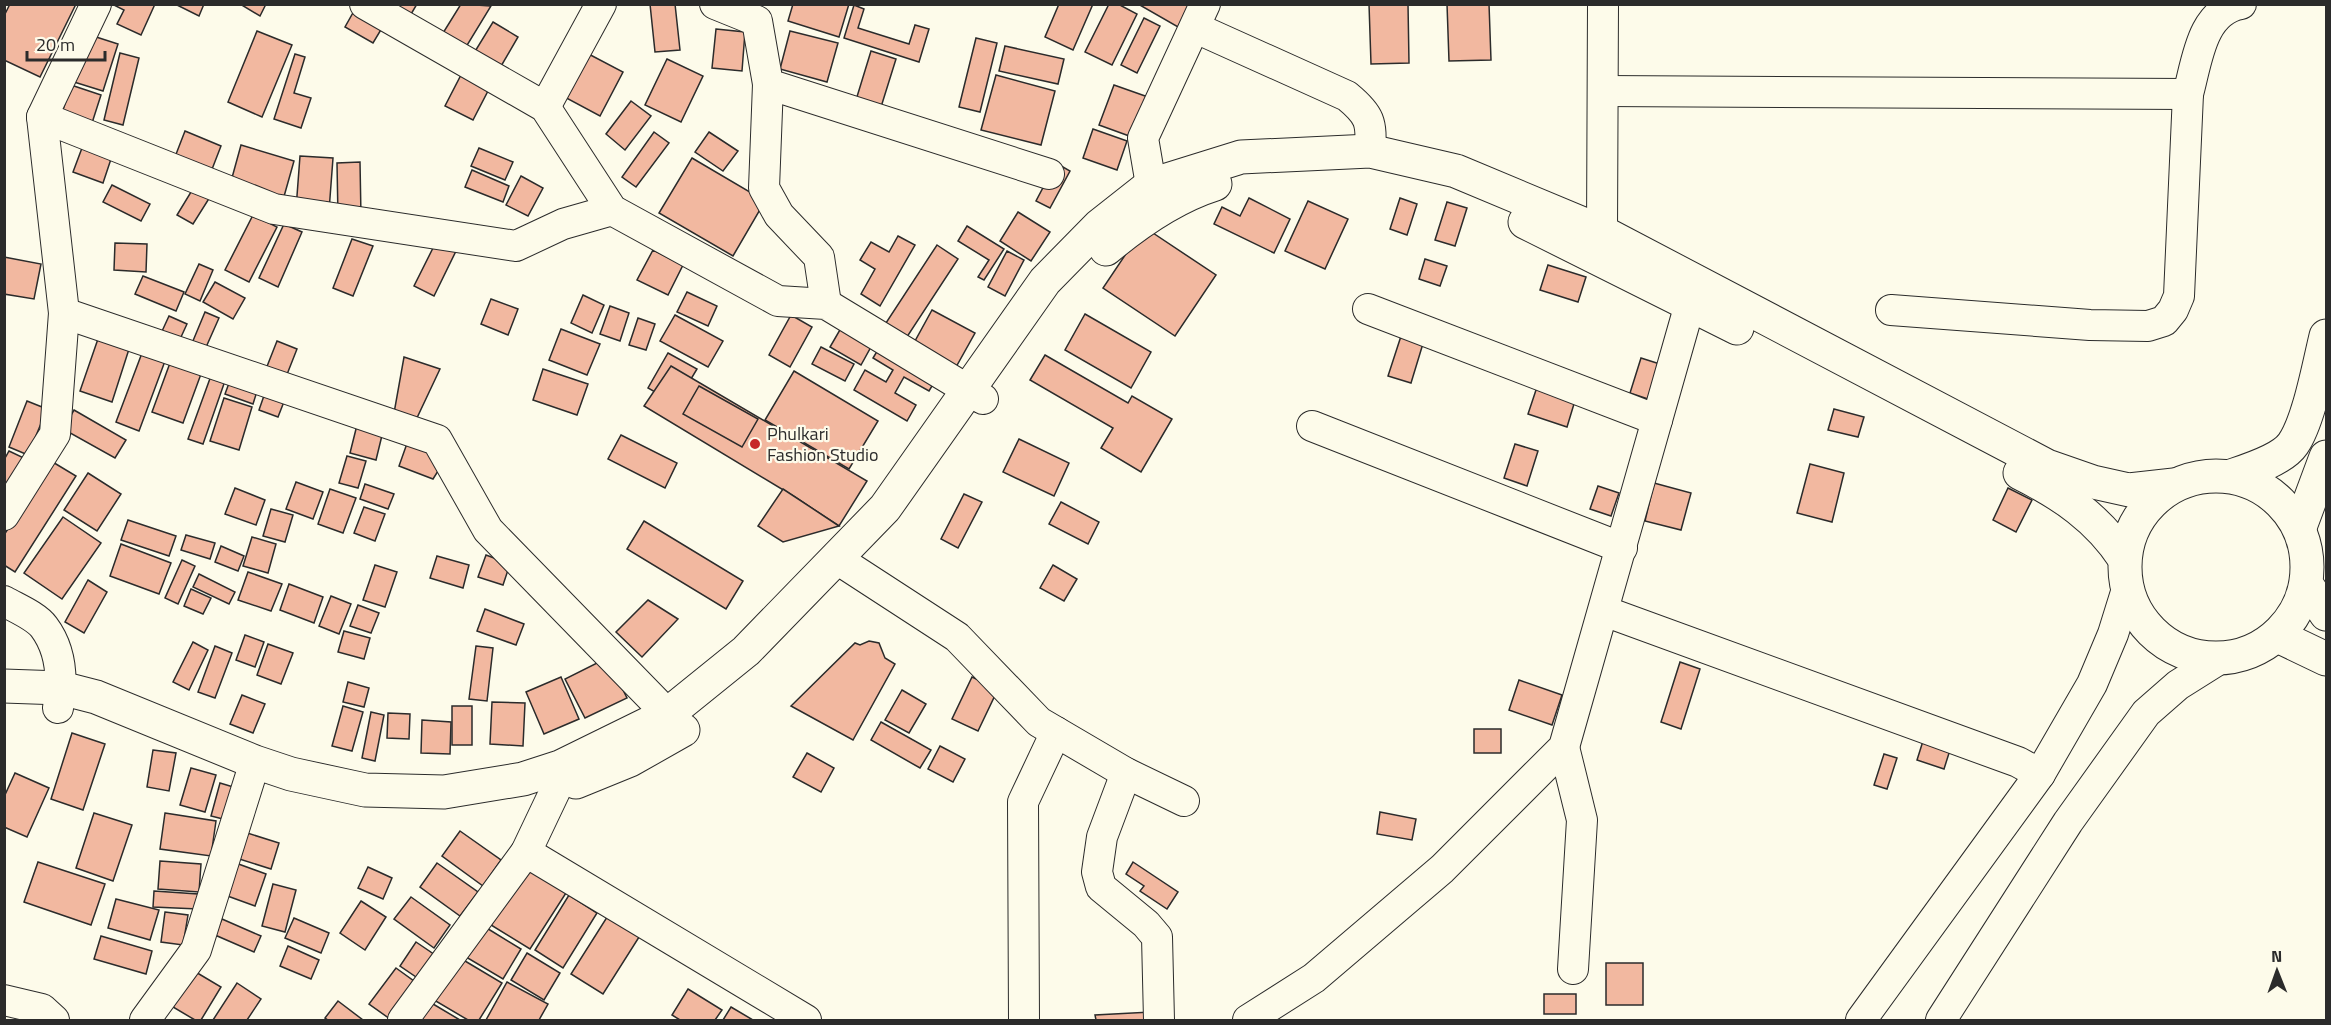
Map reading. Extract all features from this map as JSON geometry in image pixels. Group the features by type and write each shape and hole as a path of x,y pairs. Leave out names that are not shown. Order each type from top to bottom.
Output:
{"main road":[{"path":"4,705 60,698 96,697 252,771 365,790 444,792 557,779 630,760 675,722 764,661 845,564 896,521 976,395 1086,266 1127,231 1159,195 1241,157 1370,151 1456,171 1602,232 2042,484 2084,511 2110,536 2126,573 2139,618 2161,641 2190,655 2222,658 2253,651 2278,636 2296,613 2307,585 2308,556 2300,528 2283,503 2260,486 2231,476"},
{"path":"1159,195 1211,186 1259,172 1319,167 1352,167 1395,174 1447,189 1512,216 1690,304 1817,357 2047,466 2093,482 2129,490 2174,485 2202,476 2231,476 2263,465 2293,445 2306,411 2326,336"},
{"path":"2300,528 2326,457"},
{"path":"2126,573 2133,527 2150,503 2174,485"},
{"path":"2307,585 2326,614"},
{"path":"2278,636 2326,659"},
{"path":"4,686 60,698"}],"street":[{"path":"4,515 55,434 64,313 42,117 96,4"},
{"path":"365,4 544,107 612,210 778,301 826,304 976,395"},
{"path":"544,107 601,4"},
{"path":"715,4 757,21 768,84 764,188 779,215 819,257 826,304"},
{"path":"1602,232 1604,4"},
{"path":"1891,310 2090,325 2148,326 2164,321 2173,310 2178,296 2188,94 2207,27 2232,6 2241,4"},
{"path":"1159,195 1143,138 1201,16 1347,96 1364,110 1372,126 1370,151"},
{"path":"768,84 1049,174"},
{"path":"1603,91 2188,94"},
{"path":"42,117 274,209 516,246 563,224 612,210"},
{"path":"1248,1020 1314,978 1442,869 1564,747 1690,304"},
{"path":"1368,309 1658,420"},
{"path":"64,313 437,440 488,530 675,722"},
{"path":"1312,426 1622,548"},
{"path":"845,564 957,637 1039,722 1126,773 1184,801"},
{"path":"1861,1020 2040,774 2092,684 2114,634 2126,573"},
{"path":"4,600 43,625 59,658 60,698"},
{"path":"1604,611 2018,762 2040,774"},
{"path":"1941,1020 2068,822 2146,713 2178,685 2222,658"},
{"path":"1024,1020 1023,802 1056,732"},
{"path":"1564,747 1582,820 1573,969"},
{"path":"145,1020 196,950 252,771"},
{"path":"1126,773 1102,837 1097,872 1101,887 1146,924 1157,937 1159,1020"},
{"path":"403,1020 526,852 557,779"},
{"path":"526,852 806,1020"},
{"path":"4,1000 42,1009 54,1020"}],"building":[{"path":"10,4 76,4 40,77 4,60 4,16"},
{"path":"112,4 155,4 141,35 117,24 124,10"},
{"path":"175,4 204,4 199,16"},
{"path":"240,4 266,4 260,16"},
{"path":"381,4 417,4 407,21"},
{"path":"461,4 491,6 466,47 443,33"},
{"path":"650,4 675,4 680,50 655,52"},
{"path":"793,4 849,4 839,37 788,21"},
{"path":"1059,4 1093,4 1073,50 1045,37"},
{"path":"1109,4 1118,4 1137,14 1112,65 1085,52"},
{"path":"1138,4 1190,4 1178,27"},
{"path":"1369,4 1408,4 1409,63 1371,64"},
{"path":"1447,4 1489,4 1491,60 1449,61"},
{"path":"854,5 864,9 858,28 909,44 915,25 929,29 919,62 844,38"},
{"path":"354,11 382,28 373,43 345,27"},
{"path":"1144,18 1160,26 1137,73 1121,65"},
{"path":"493,22 518,37 500,68 474,53"},
{"path":"716,29 745,32 742,71 712,68"},
{"path":"257,31 292,45 262,117 228,102"},
{"path":"790,31 838,43 827,82 780,69"},
{"path":"90,35 118,44 103,91 74,82"},
{"path":"976,38 997,43 980,112 959,107"},
{"path":"1005,46 1064,59 1058,84 999,71"},
{"path":"581,50 623,72 600,116 557,93"},
{"path":"871,51 896,59 881,107 856,100"},
{"path":"120,53 139,58 123,125 104,120"},
{"path":"295,54 305,57 294,93 311,98 301,128 274,119"},
{"path":"667,59 703,76 681,122 645,105"},
{"path":"462,73 490,87 473,120 445,106"},
{"path":"996,75 1055,91 1041,145 981,130"},
{"path":"71,85 101,95 92,123 62,113"},
{"path":"1114,85 1148,97 1132,137 1099,125"},
{"path":"631,101 651,116 625,150 606,134"},
{"path":"1093,129 1127,141 1117,170 1083,158"},
{"path":"185,131 221,146 209,177 173,162"},
{"path":"654,132 669,143 636,187 622,177"},
{"path":"709,132 738,151 723,171 695,152"},
{"path":"85,140 114,150 103,183 73,172"},
{"path":"241,145 294,161 283,200 230,185"},
{"path":"479,148 513,162 505,180 471,166"},
{"path":"300,156 333,158 329,211 296,209"},
{"path":"692,158 765,201 733,256 659,213"},
{"path":"360,162 361,217 338,217 337,163"},
{"path":"1056,163 1070,171 1050,208 1036,201"},
{"path":"472,170 509,186 503,202 465,187"},
{"path":"521,176 543,188 528,216 506,205"},
{"path":"112,185 150,204 141,221 103,202"},
{"path":"194,187 210,197 193,224 177,215"},
{"path":"1249,198 1290,219 1274,253 1214,224 1222,207 1240,216"},
{"path":"1400,198 1417,204 1407,235 1390,229"},
{"path":"1308,201 1348,219 1325,269 1285,251"},
{"path":"1447,202 1467,208 1455,246 1435,240"},
{"path":"1018,212 1050,232 1031,261 1000,241"},
{"path":"253,215 277,227 249,282 225,270"},
{"path":"284,224 302,232 278,287 259,278"},
{"path":"967,226 1004,249 984,280 978,277 989,260 958,241"},
{"path":"1144,227 1216,275 1175,336 1103,288"},
{"path":"898,236 915,245 880,306 861,294 875,269 860,260 871,242 889,252"},
{"path":"352,239 373,246 353,296 333,288"},
{"path":"437,240 457,249 434,296 414,286"},
{"path":"115,243 147,244 146,272 114,270"},
{"path":"937,245 958,259 903,343 882,329"},
{"path":"653,250 683,265 668,295 637,280"},
{"path":"1007,251 1024,260 1005,296 988,287"},
{"path":"4,257 41,264 34,299 4,294"},
{"path":"1425,259 1447,266 1440,286 1419,279"},
{"path":"199,264 213,270 200,301 185,294"},
{"path":"1548,265 1586,277 1578,302 1540,290"},
{"path":"143,276 184,292 176,311 135,294"},
{"path":"215,282 245,298 233,319 203,302"},
{"path":"687,292 717,306 708,326 677,312"},
{"path":"583,295 604,305 592,333 571,323"},
{"path":"491,299 518,309 508,335 481,324"},
{"path":"610,306 629,313 620,341 600,334"},
{"path":"932,310 975,333 951,376 909,352"},
{"path":"205,312 219,318 203,354 190,348"},
{"path":"1085,314 1151,352 1131,388 1065,350"},
{"path":"675,315 723,341 708,367 660,341"},
{"path":"791,315 812,327 790,367 769,355"},
{"path":"169,316 187,324 175,350 157,342"},
{"path":"638,318 655,324 646,350 629,345"},
{"path":"841,328 872,345 861,365 830,347"},
{"path":"561,329 600,344 587,375 549,360"},
{"path":"1403,330 1425,337 1411,383 1388,376"},
{"path":"99,336 130,346 112,402 80,391"},
{"path":"277,341 297,349 284,382 264,374"},
{"path":"145,345 168,353 139,431 116,422"},
{"path":"821,347 854,364 845,381 812,364"},
{"path":"879,348 935,381 929,391 904,377 895,393 916,405 907,421 854,390 865,370 886,382 893,370 873,358"},
{"path":"668,353 697,369 676,404 648,388"},
{"path":"1045,355 1128,403 1132,396 1172,419 1141,472 1101,448 1113,428 1030,380"},
{"path":"404,357 440,369 415,422 394,413"},
{"path":"1641,358 1663,365 1651,400 1630,393"},
{"path":"170,363 201,374 183,423 152,412"},
{"name":"Phulkari Fashion Studio","path":"671,366 867,481 839,526 644,406"},
{"path":"543,369 588,384 577,415 533,400"},
{"path":"794,371 878,421 849,469 765,420"},
{"path":"212,373 226,378 203,444 188,439"},
{"path":"232,375 259,385 253,404 225,394"},
{"path":"1539,381 1577,394 1567,427 1528,414"},
{"path":"699,386 758,419 742,447 683,414"},
{"path":"267,387 287,394 278,417 259,410"},
{"path":"224,398 252,407 239,450 210,441"},
{"path":"27,401 47,409 28,455 9,447"},
{"path":"1834,409 1864,417 1858,437 1828,430"},
{"path":"74,410 126,440 115,458 63,429"},
{"path":"359,417 385,423 376,460 350,453"},
{"path":"410,435 445,460 433,479 399,466"},
{"path":"621,435 677,463 665,488 608,459"},
{"path":"1019,439 1069,463 1054,496 1003,472"},
{"path":"1515,444 1538,451 1527,486 1504,478"},
{"path":"9,451 26,459 14,487 4,482 4,460"},
{"path":"347,456 366,461 358,488 339,483"},
{"path":"51,461 76,476 15,572 4,565 4,535"},
{"path":"1810,464 1844,473 1832,522 1797,513"},
{"path":"88,473 121,494 97,531 64,510"},
{"path":"296,482 323,492 313,519 286,509"},
{"path":"1654,483 1691,493 1681,530 1645,521"},
{"path":"365,484 394,494 388,509 360,499"},
{"path":"1598,486 1619,493 1611,516 1590,509"},
{"path":"235,488 265,500 256,525 225,514"},
{"path":"2008,488 2032,500 2016,532 1993,520"},
{"path":"330,489 356,498 343,533 318,524"},
{"path":"783,489 839,526 783,542 758,526"},
{"path":"964,494 982,502 958,548 941,539"},
{"path":"1061,502 1099,522 1088,544 1049,524"},
{"path":"364,507 385,514 375,541 354,533"},
{"path":"271,509 293,515 285,542 263,536"},
{"path":"63,517 101,543 62,599 24,573"},
{"path":"128,520 176,536 169,556 121,540"},
{"path":"644,521 743,581 726,609 627,549"},
{"path":"186,535 215,543 210,559 181,550"},
{"path":"252,537 276,544 268,573 243,566"},
{"path":"121,544 171,563 159,594 110,576"},
{"path":"221,546 244,556 238,571 215,562"},
{"path":"486,555 510,564 503,585 478,577"},
{"path":"437,556 469,565 463,588 430,578"},
{"path":"182,560 195,566 178,604 165,598"},
{"path":"375,565 397,572 385,607 363,600"},
{"path":"1053,565 1077,579 1064,601 1040,588"},
{"path":"248,572 282,584 271,611 238,600"},
{"path":"199,574 235,592 229,604 193,587"},
{"path":"88,580 107,592 84,633 65,622"},
{"path":"289,584 323,597 314,623 280,610"},
{"path":"191,589 211,598 203,614 184,606"},
{"path":"331,596 351,604 339,634 319,626"},
{"path":"648,600 678,619 642,657 616,632"},
{"path":"358,605 379,613 371,633 350,626"},
{"path":"485,609 524,624 516,645 477,631"},
{"path":"344,631 370,638 364,659 338,652"},
{"path":"245,635 264,642 255,667 236,660"},
{"path":"869,641 879,643 885,658 895,664 853,740 791,706 855,643 860,645"},
{"path":"193,642 208,650 189,690 173,682"},
{"path":"268,644 293,653 281,684 257,675"},
{"path":"215,646 232,653 215,698 198,692"},
{"path":"476,646 493,648 487,701 469,699"},
{"path":"607,658 627,698 585,718 565,679"},
{"path":"1680,662 1700,669 1681,729 1661,722"},
{"path":"561,677 579,719 544,734 526,692"},
{"path":"972,677 998,689 978,731 952,719"},
{"path":"1519,680 1562,695 1552,725 1509,710"},
{"path":"348,682 369,688 364,707 343,702"},
{"path":"902,690 926,704 909,733 885,720"},
{"path":"242,695 265,704 253,733 230,724"},
{"path":"492,702 525,703 523,746 490,744"},
{"path":"343,706 363,712 352,751 332,746"},
{"path":"452,706 472,706 472,745 452,745"},
{"path":"371,712 384,715 375,761 362,758"},
{"path":"388,713 410,714 409,739 387,738"},
{"path":"422,720 451,722 450,754 421,753"},
{"path":"881,722 931,750 920,768 871,740"},
{"path":"1474,729 1501,729 1501,753 1474,753"},
{"path":"72,733 105,744 83,810 51,799"},
{"path":"1923,741 1950,750 1944,769 1917,760"},
{"path":"940,746 965,759 953,782 928,769"},
{"path":"153,750 176,753 169,791 147,787"},
{"path":"807,753 834,768 821,792 793,777"},
{"path":"1884,754 1897,758 1887,789 1874,785"},
{"path":"191,768 216,775 205,812 180,805"},
{"path":"15,773 49,788 27,837 4,827 4,797"},
{"path":"220,783 240,789 231,821 211,816"},
{"path":"1380,812 1416,819 1412,840 1377,834"},
{"path":"94,813 132,825 113,881 76,868"},
{"path":"165,813 216,821 211,856 160,849"},
{"path":"241,831 279,843 271,869 233,857"},
{"path":"460,831 501,860 483,886 442,856"},
{"path":"160,861 201,864 199,892 158,889"},
{"path":"38,862 105,884 91,925 24,902"},
{"path":"233,862 266,874 255,906 222,894"},
{"path":"1133,862 1178,892 1167,909 1140,891 1144,886 1126,874"},
{"path":"437,863 478,892 460,916 420,887"},
{"path":"368,867 392,878 383,899 358,888"},
{"path":"527,869 566,893 530,949 491,925"},
{"path":"273,884 296,890 285,932 262,926"},
{"path":"154,891 198,894 198,909 153,907"},
{"path":"569,895 597,913 563,968 535,950"},
{"path":"411,897 450,925 434,948 394,919"},
{"path":"116,899 159,910 150,940 108,928"},
{"path":"361,901 386,917 365,950 340,933"},
{"path":"165,912 188,915 183,945 161,942"},
{"path":"609,914 641,934 603,994 571,974"},
{"path":"294,918 329,933 321,953 285,938"},
{"path":"222,919 261,936 254,952 215,935"},
{"path":"485,927 521,949 503,979 466,957"},
{"path":"101,936 152,951 146,974 94,959"},
{"path":"416,942 438,957 422,981 400,966"},
{"path":"288,946 319,960 311,979 280,966"},
{"path":"527,953 560,973 544,1000 511,980"},
{"path":"460,958 502,983 479,1020 468,1020 434,1000"},
{"path":"1606,963 1643,963 1643,1005 1606,1005"},
{"path":"396,968 418,984 390,1019 369,1004"},
{"path":"194,971 221,987 201,1020 195,1020 173,1007"},
{"path":"507,982 548,1004 539,1020 486,1020"},
{"path":"237,983 261,999 247,1020 213,1020"},
{"path":"688,989 722,1010 715,1020 680,1020 672,1015"},
{"path":"1544,994 1576,994 1576,1014 1544,1014"},
{"path":"338,1001 363,1020 328,1020 325,1018"},
{"path":"428,1001 460,1020 416,1020"},
{"path":"731,1007 753,1020 723,1020"},
{"path":"1151,1012 1151,1020 1096,1020 1095,1015"}],"place":[{"name":"Phulkari Fashion Studio","path":"755,444"}]}
